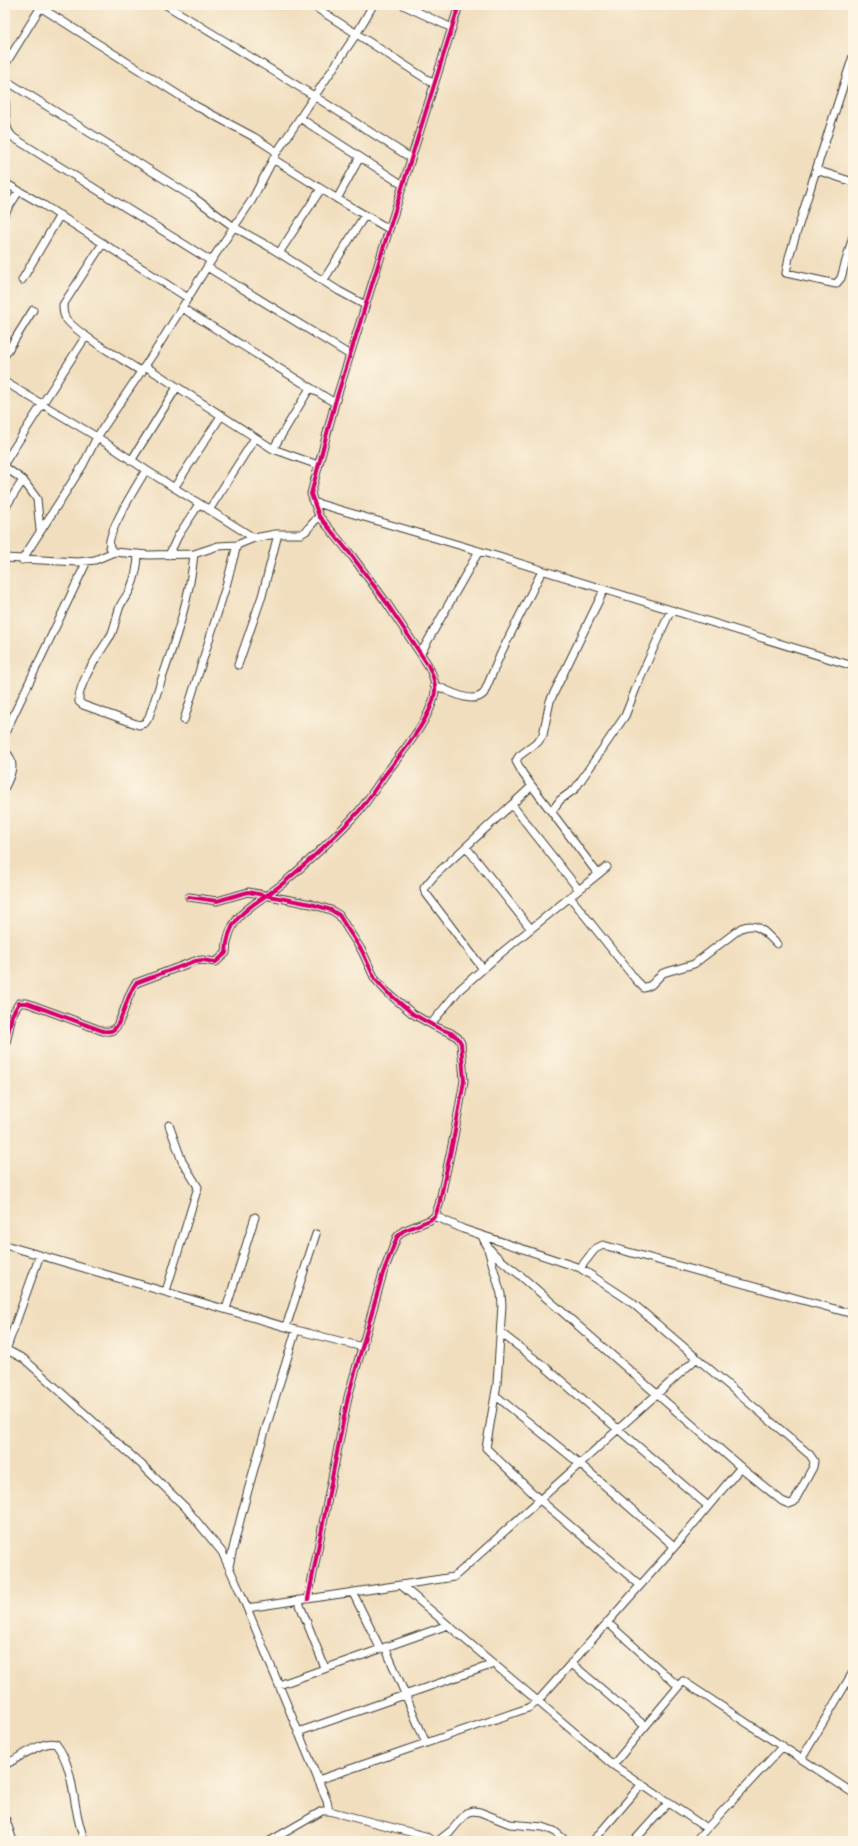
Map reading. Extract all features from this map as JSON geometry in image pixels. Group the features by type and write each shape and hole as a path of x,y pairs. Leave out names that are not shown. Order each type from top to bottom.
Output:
{"street":[{"path":"166,5 314,96 411,158"},
{"path":"312,5 434,84"},
{"path":"22,560 83,465 97,437 143,369 209,264 252,200 277,152 357,33 373,5"},
{"path":"403,5 452,28"},
{"path":"5,1048 12,1015 16,1006 23,1002 103,1031 110,1032 114,1029 130,990 136,983 202,960 216,962 226,953 226,941 229,933 241,913 286,881 359,810 415,736 429,710 435,692 433,677 421,653 352,556 319,516 311,494 335,403 459,5"},
{"path":"5,65 41,6 196,106 254,137 277,152"},
{"path":"853,56 789,257 786,273 836,284 841,278 853,236"},
{"path":"5,80 5,85"},
{"path":"5,80 193,197 234,227 365,305"},
{"path":"5,96 6,128 8,133 14,138 350,355"},
{"path":"300,118 403,186"},
{"path":"337,199 360,157"},
{"path":"273,159 337,199 389,228"},
{"path":"816,170 853,182"},
{"path":"5,182 60,215 188,298"},
{"path":"279,253 321,189"},
{"path":"5,213 19,191"},
{"path":"5,198 12,202"},
{"path":"22,280 60,215"},
{"path":"323,281 365,215"},
{"path":"103,243 63,305 63,312 66,319 86,336 176,387 273,449 318,465"},
{"path":"182,308 335,403"},
{"path":"5,355 33,310"},
{"path":"5,462 86,336"},
{"path":"5,382 97,437 131,461 254,538"},
{"path":"131,461 176,387"},
{"path":"273,449 310,388"},
{"path":"174,488 220,416"},
{"path":"209,510 255,438"},
{"path":"5,467 23,480 37,499 40,530"},
{"path":"114,552 110,548 109,542 128,499 146,470"},
{"path":"5,508 23,480"},
{"path":"313,502 479,551 853,666"},
{"path":"169,555 178,536 200,504"},
{"path":"5,558 22,560 87,561 95,560 114,552 169,555 194,554 218,546 237,545 254,538 278,534 301,534 306,531 319,516"},
{"path":"238,665 262,596 278,534"},
{"path":"184,720 226,586 237,545"},
{"path":"421,653 479,551"},
{"path":"138,554 138,566 130,590 119,609 112,633 92,666 78,696 79,702 83,705 139,725 145,723 149,717 180,622 193,572 194,554"},
{"path":"5,733 87,561"},
{"path":"434,685 468,698 480,697 484,693 501,653 542,571"},
{"path":"598,874 532,786 517,765 516,761 519,756 538,742 543,735 550,701 604,590"},
{"path":"552,811 560,800 575,789 625,716 640,678 672,610"},
{"path":"5,751 12,761 12,771 5,787"},
{"path":"483,969 424,888 434,876 532,786"},
{"path":"543,800 560,800"},
{"path":"512,805 579,890"},
{"path":"466,847 531,929"},
{"path":"431,1024 460,990 483,969 607,867"},
{"path":"189,897 217,901 243,892 311,904 331,910 339,915 362,952 375,979 387,992 413,1014 458,1038 462,1053 464,1081 439,1205 435,1216 403,1231 397,1237 383,1273 346,1404 308,1599"},
{"path":"570,897 644,988 652,985 663,973 694,964 747,925 756,926 777,944"},
{"path":"166,1291 198,1187 182,1161 169,1125"},
{"path":"435,1216 482,1236 580,1268 630,1301 810,1455 814,1461 813,1467 799,1496 790,1504 782,1501 488,1249"},
{"path":"226,1309 255,1217"},
{"path":"286,1327 316,1234"},
{"path":"482,1236 488,1249 501,1294 501,1332 495,1395 486,1448 540,1500 640,1585"},
{"path":"5,1245 296,1330 363,1348"},
{"path":"580,1268 595,1249 603,1245 853,1314"},
{"path":"40,1255 6,1349 24,1359 147,1470 190,1513 222,1552 279,1685 318,1780 329,1811"},
{"path":"229,1566 238,1524 296,1330"},
{"path":"501,1332 544,1366 617,1430 708,1506"},
{"path":"247,1608 454,1577 696,1359"},
{"path":"495,1395 580,1464 674,1546"},
{"path":"318,1780 528,1708 537,1702 741,1467"},
{"path":"402,1586 613,1765 706,1828"},
{"path":"353,1593 383,1647 406,1695 426,1743"},
{"path":"298,1600 325,1668"},
{"path":"607,1622 678,1686"},
{"path":"279,1685 448,1625"},
{"path":"571,1663 645,1726"},
{"path":"298,1732 494,1664"},
{"path":"802,1758 853,1672"},
{"path":"613,1765 683,1681 784,1746 853,1793"},
{"path":"5,1765 44,1744 51,1742 56,1744 71,1778 76,1814 85,1841"},
{"path":"695,1841 784,1746"},
{"path":"593,1841 642,1784"},
{"path":"634,1841 669,1802"},
{"path":"270,1841 322,1811 329,1811 425,1836 433,1841"},
{"path":"438,1841 452,1830 466,1813 473,1811 480,1812 510,1824 542,1827 554,1831 566,1841"},
{"path":"6,1820 13,1841"}],"cycle path":[{"path":"5,1048 12,1015 19,1003 27,1003 103,1031 111,1031 119,1021 136,983 195,961 202,960 216,962 226,953 232,927 239,917 247,909 277,888 296,872 359,811 414,736 422,724 433,701 435,684 428,665 386,602 352,556 319,516 311,494 335,403 459,5"},
{"path":"189,897 217,901 248,892 311,904 331,910 339,915 362,951 375,979 387,992 413,1014 436,1027 451,1033 458,1038 461,1043 464,1081 439,1205 435,1216 430,1220 403,1231 397,1237 383,1273 348,1397 308,1599"}]}
